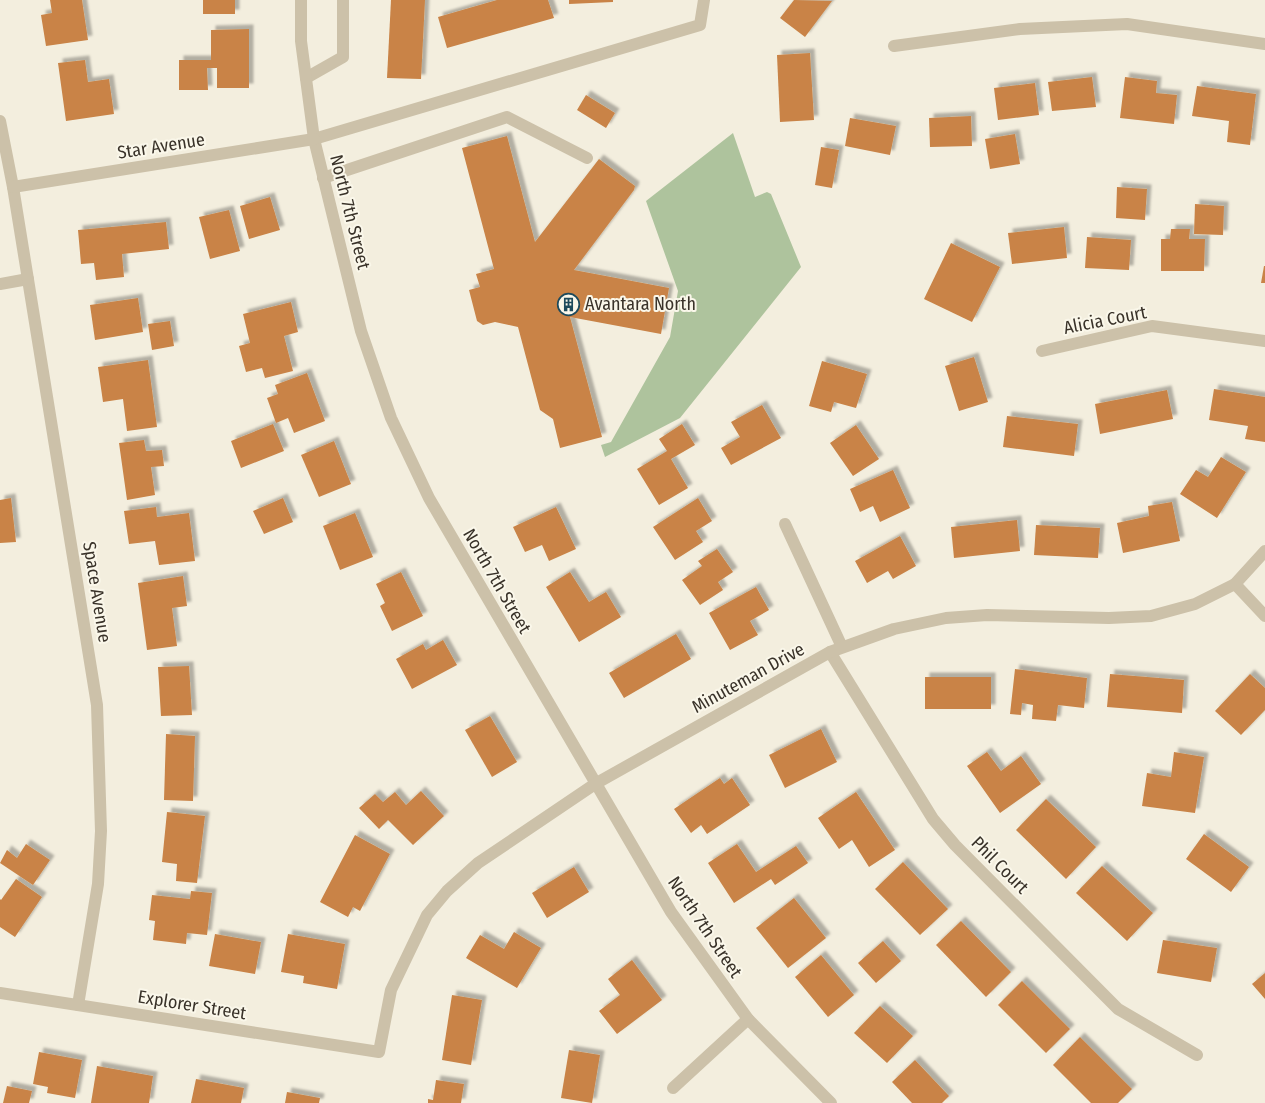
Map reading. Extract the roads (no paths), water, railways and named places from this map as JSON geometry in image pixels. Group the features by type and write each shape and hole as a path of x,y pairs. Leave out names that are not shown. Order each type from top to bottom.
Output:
{"street":[{"name":"North 7th Street","path":"301,0 301,41 314,139 361,331 391,418 429,498 671,912 748,1019 831,1103"},
{"path":"306,78 343,57 343,0"},
{"name":"Star Avenue","path":"13,187 314,139 700,25 704,0"},
{"path":"894,46 1020,29 1127,24 1265,44"},
{"path":"324,178 507,117 587,158"},
{"name":"Space Avenue","path":"0,121 13,187 97,705 101,831 98,884 78,1006"},
{"path":"0,284 28,279"},
{"name":"Alicia Court","path":"1042,350 1152,326 1265,342"},
{"path":"785,524 842,647"},
{"name":"Minuteman Drive","path":"379,1052 391,990 427,915 447,891 478,863 595,784 842,647 894,629 946,618 987,615 1109,618 1151,616 1195,604 1235,584 1265,551"},
{"path":"1235,584 1265,616"},
{"name":"Phil Court","path":"830,652 933,819 955,845 1118,1009 1197,1056"},
{"name":"Explorer Street","path":"0,992 78,1006 379,1052"},
{"path":"673,1088 748,1019"}],"place":[{"name":"Avantara North","path":"569,304"}]}
